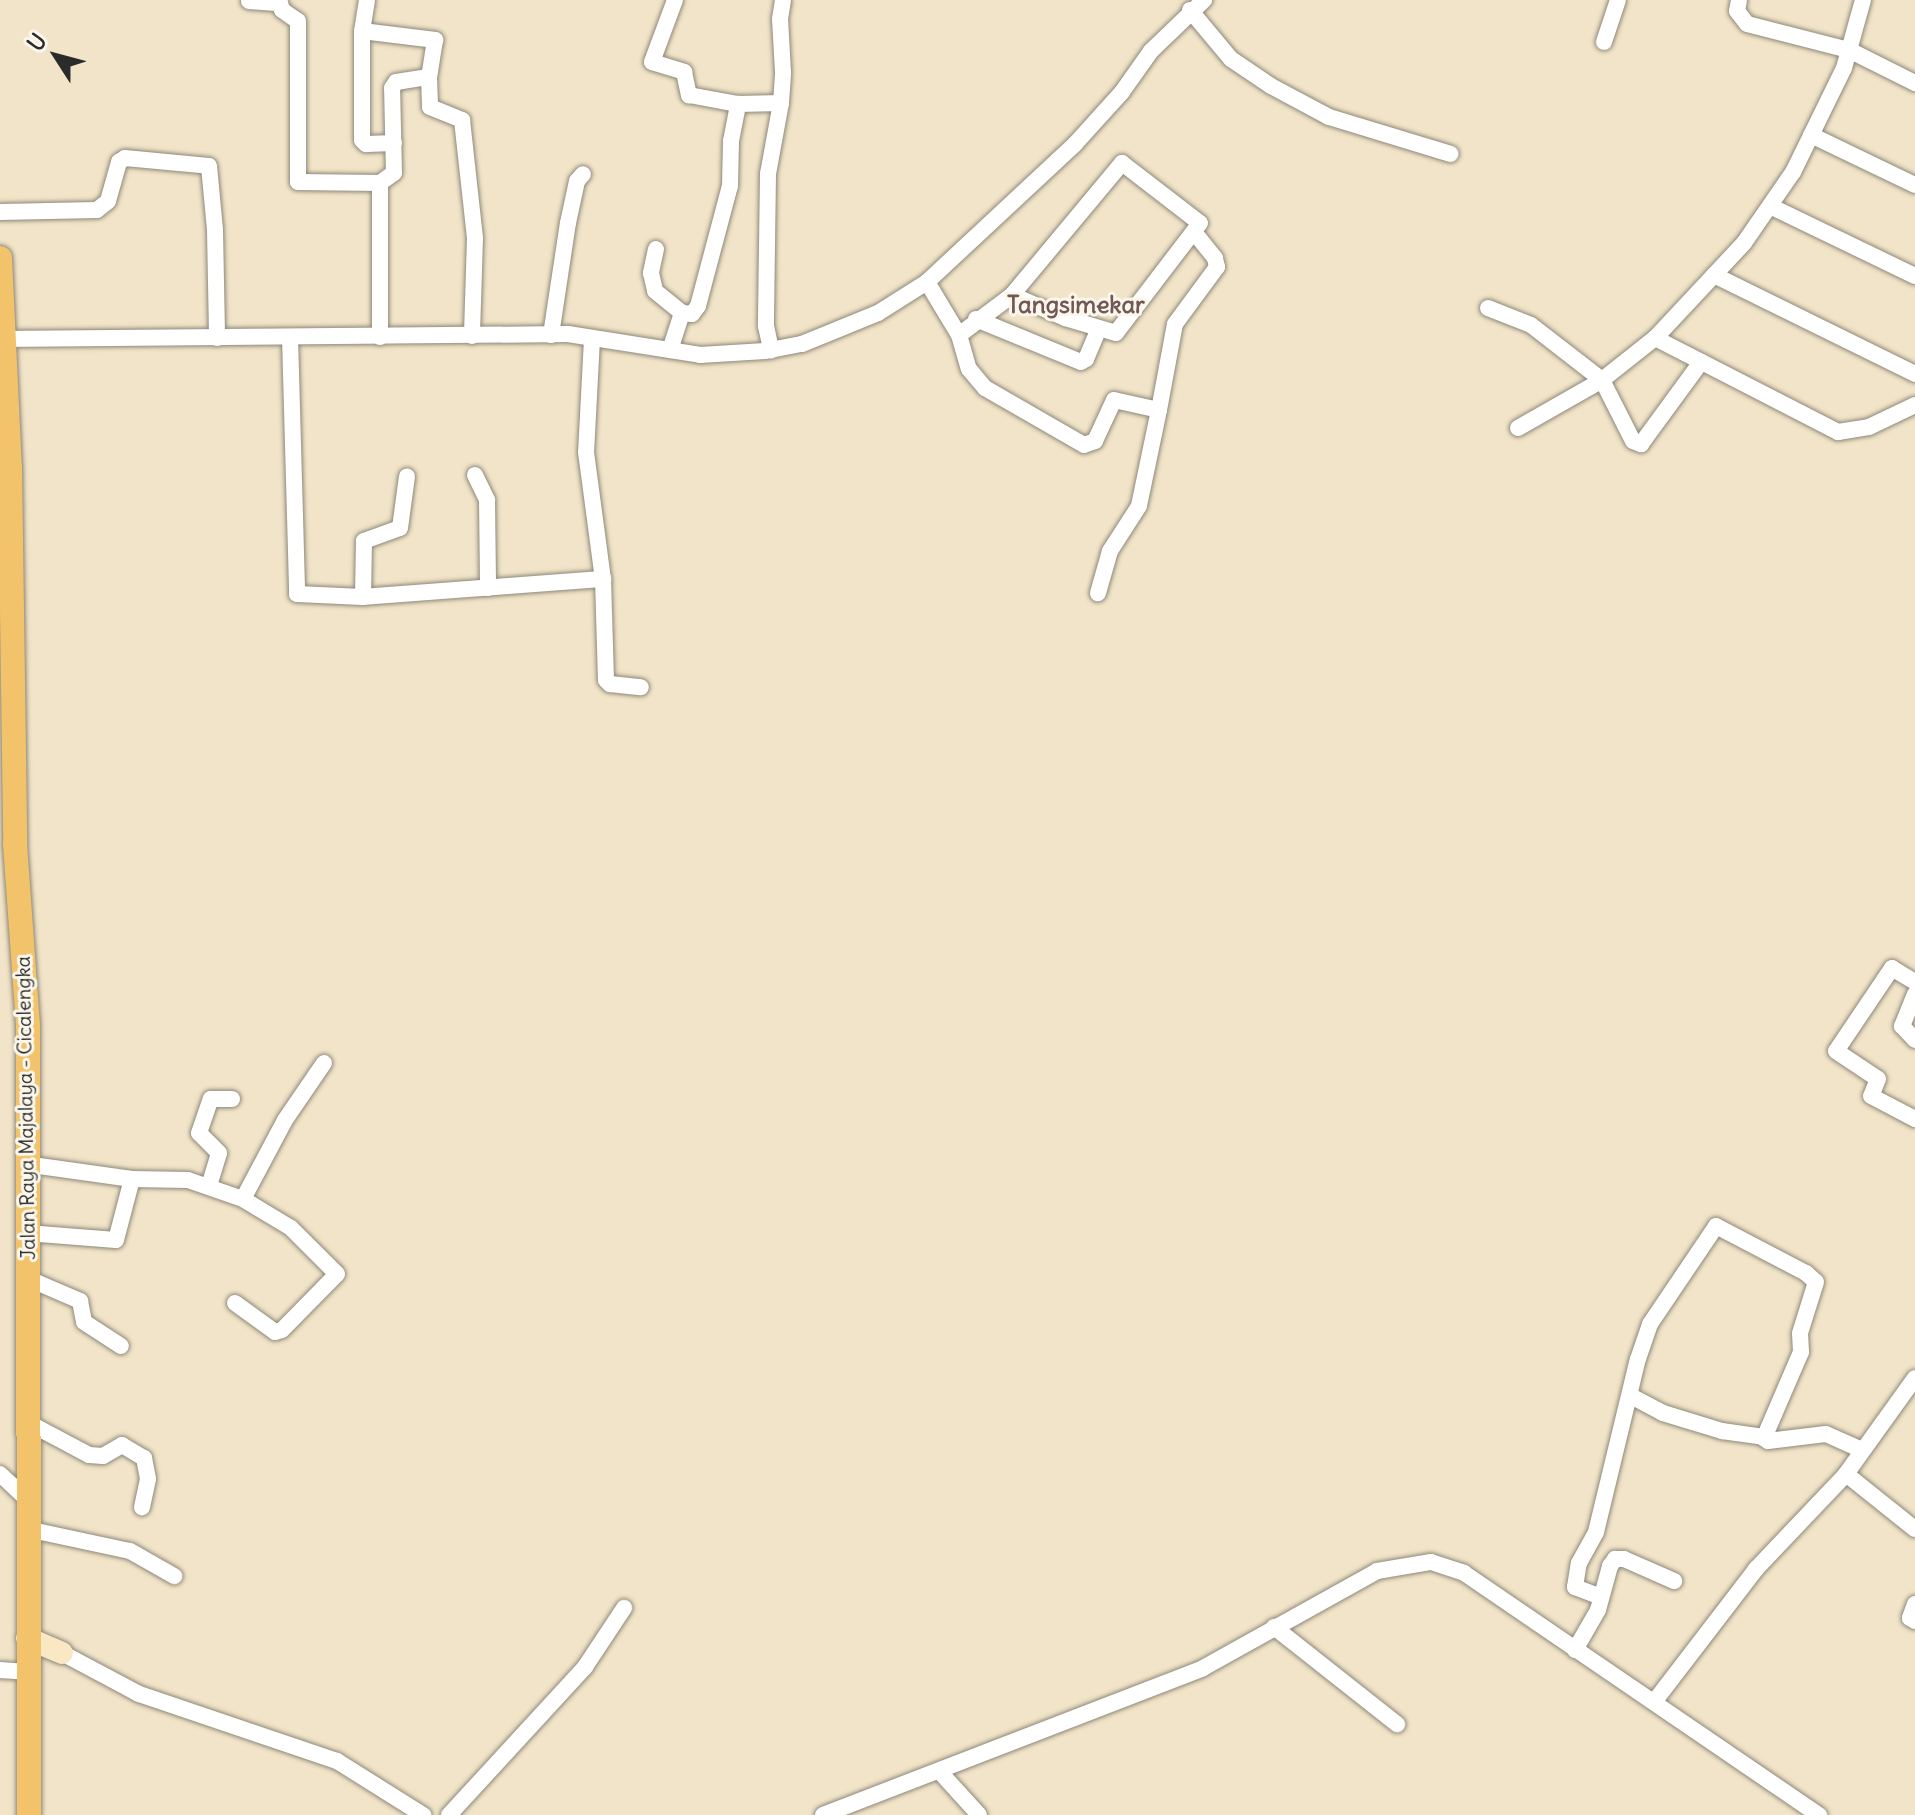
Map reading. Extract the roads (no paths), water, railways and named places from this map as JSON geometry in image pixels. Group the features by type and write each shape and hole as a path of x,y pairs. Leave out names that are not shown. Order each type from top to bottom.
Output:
{"main road":[{"name":"Jalan Raya Majalaya - Cicalengka","path":"0,258 5,467 7,842 28,1025 25,1164 29,1279 29,1815"}],"street":[{"path":"367,0 362,31 362,140 366,144 394,143"},
{"path":"675,0 652,62 684,72 689,95 738,104 781,103"},
{"path":"771,350 766,326 768,174 781,103 780,19 783,0"},
{"path":"1604,42 1618,0"},
{"path":"1739,0 1738,16 1747,24 1849,50 1915,83"},
{"path":"1518,428 1602,380 1655,338 1744,243 1793,172 1849,50 1863,0"},
{"path":"249,1 280,3 282,10 298,21 298,182 380,183 393,175 393,86 429,77"},
{"path":"2,339 551,335 700,355 771,350 802,344 851,326 927,282 1075,144 1122,92 1151,51 1197,5 1231,59 1271,86 1329,117 1451,154"},
{"path":"362,31 434,39 429,77 430,107 462,120 475,238 472,336"},
{"path":"656,249 651,273 653,286 682,313 692,314 697,309 730,186 731,141 738,104"},
{"path":"1811,135 1915,185"},
{"path":"0,212 97,210 108,201 119,162 125,158 209,166 214,200 217,338"},
{"path":"959,335 976,319 1012,295 1122,163 1199,222 1118,332 1099,329 1012,295"},
{"path":"551,335 568,223 577,181 583,174"},
{"path":"380,183 380,337"},
{"path":"1770,206 1915,276"},
{"path":"1098,593 1110,551 1139,506 1175,324 1217,267 1215,258 1194,232"},
{"path":"1714,275 1915,374"},
{"path":"927,282 959,335 969,369 985,388 1084,445 1095,441 1114,400 1159,410"},
{"path":"1488,308 1531,325 1602,380 1633,441 1641,444 1701,362"},
{"path":"670,350 682,313"},
{"path":"976,319 1081,362 1086,359 1099,329"},
{"path":"290,337 297,496 295,591 303,596 363,597 603,579"},
{"path":"1655,338 1838,432 1869,427 1915,405"},
{"path":"592,339 586,452 603,579 606,680 610,684 641,687"},
{"path":"475,475 487,500 488,588"},
{"path":"363,597 364,541 400,528 407,476"},
{"path":"1915,982 1892,968 1836,1051 1878,1079 1871,1096 1915,1119"},
{"path":"1915,994 1902,1026 1915,1040"},
{"path":"243,1199 285,1120 324,1063"},
{"path":"209,1186 219,1153 199,1135 202,1122 211,1099 232,1099"},
{"path":"25,1164 132,1179 181,1179 209,1186 243,1199 291,1228 337,1274 275,1332 235,1303"},
{"path":"27,1233 116,1240 132,1179"},
{"path":"1601,1597 1575,1587 1579,1563 1596,1532 1650,1324 1710,1232 1719,1225 1806,1273 1816,1282 1800,1333 1801,1352 1764,1437"},
{"path":"29,1279 81,1302 84,1322 121,1346"},
{"path":"1654,1702 1756,1569 1846,1474 1915,1378"},
{"path":"1631,1396 1663,1413 1714,1429 1764,1437 1768,1441 1826,1434 1862,1450"},
{"path":"27,1422 89,1455 103,1456 122,1445 144,1458 148,1479 142,1507"},
{"path":"0,1474 28,1477"},
{"path":"1846,1474 1915,1529"},
{"path":"27,1529 130,1551 174,1576"},
{"path":"1575,1650 1598,1610 1615,1559 1624,1559 1674,1581"},
{"path":"823,1815 1203,1668 1377,1571 1431,1562 1464,1573 1819,1815"},
{"path":"1915,1604 1910,1618 1915,1621"},
{"path":"449,1815 585,1667 624,1608"},
{"path":"1274,1627 1397,1724"},
{"path":"27,1638 139,1694 337,1761 423,1815"},
{"path":"0,1670 27,1672"},
{"path":"940,1772 979,1815"}],"district":[{"name":"Tangsimekar","path":"1076,305"}]}
